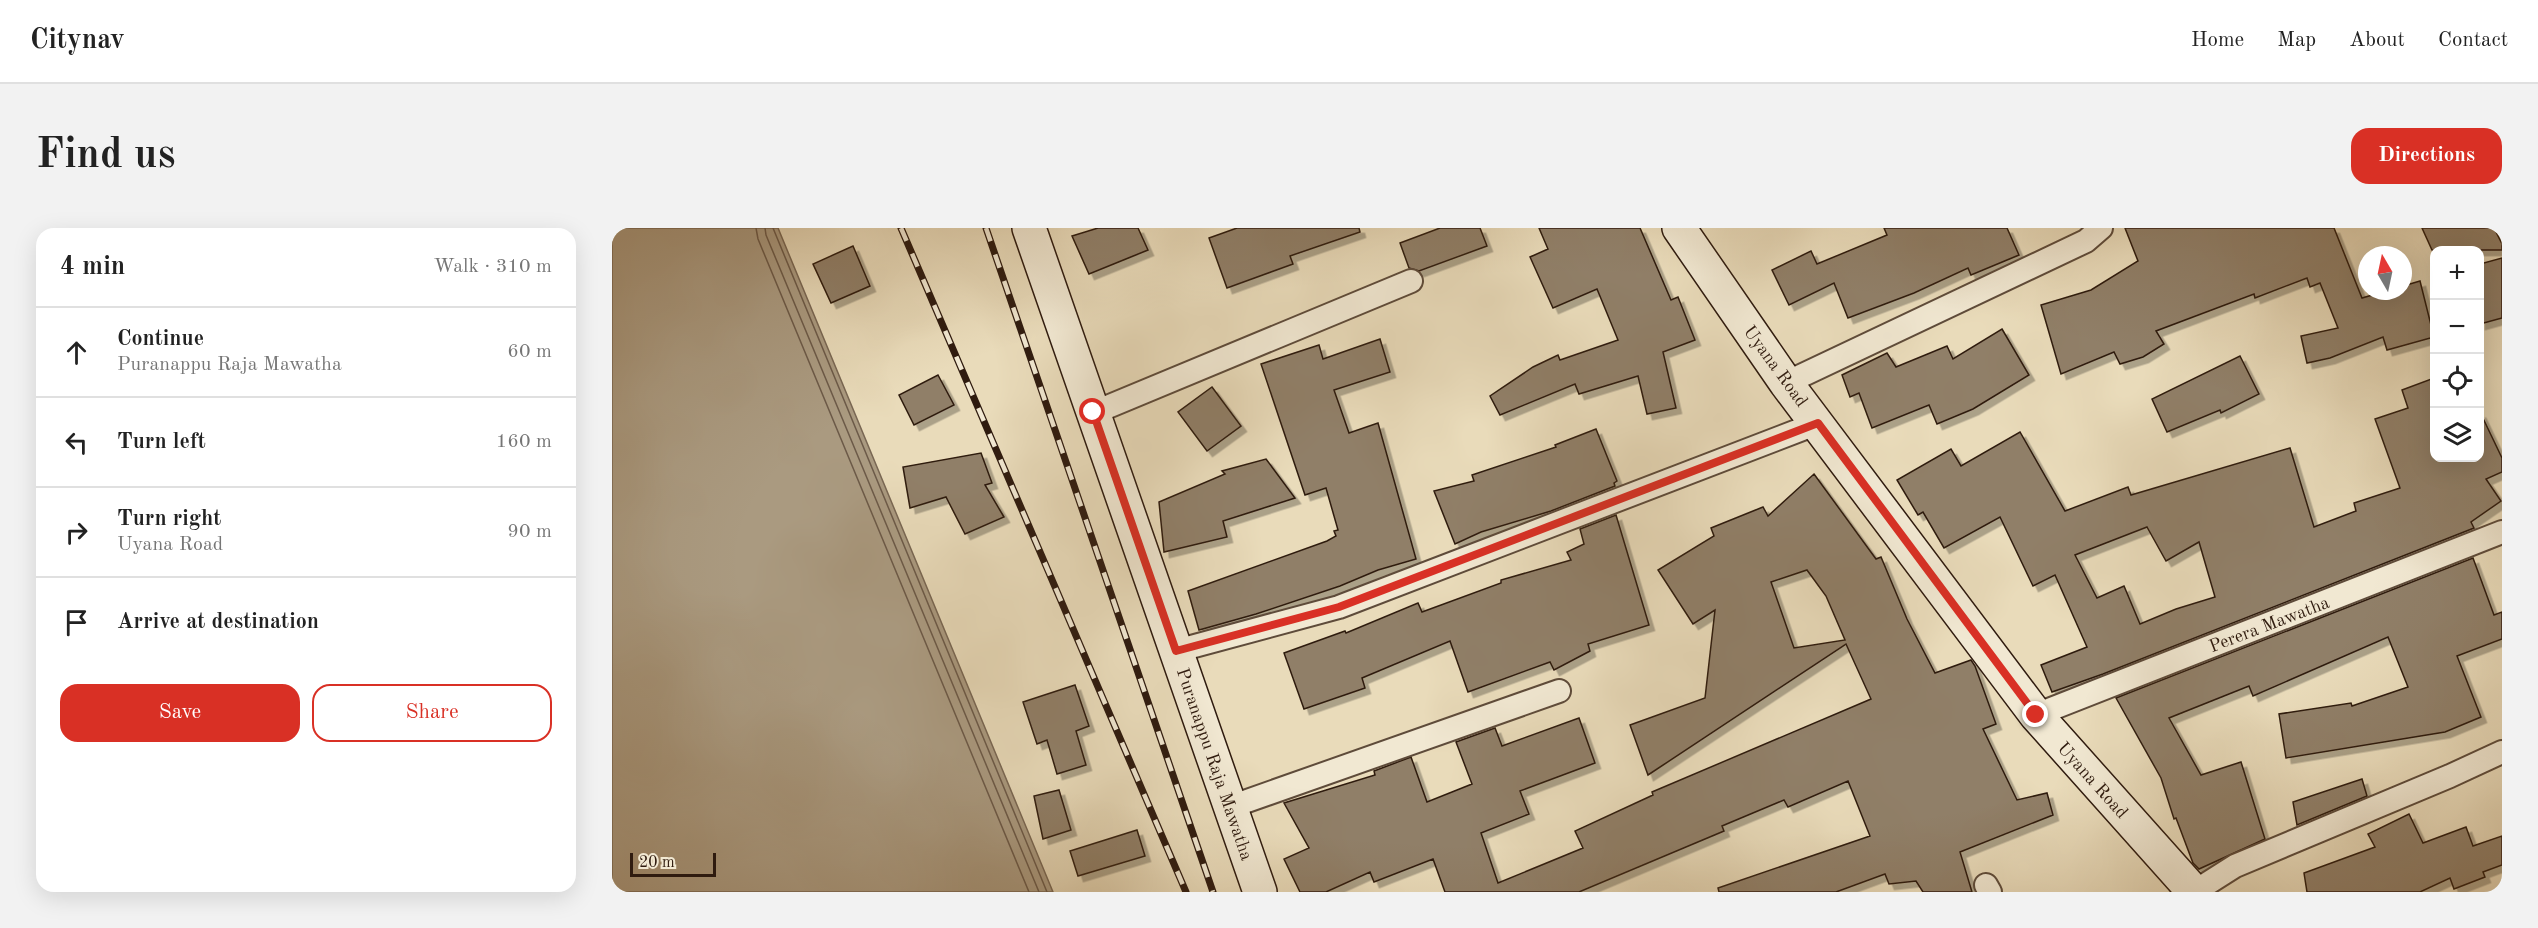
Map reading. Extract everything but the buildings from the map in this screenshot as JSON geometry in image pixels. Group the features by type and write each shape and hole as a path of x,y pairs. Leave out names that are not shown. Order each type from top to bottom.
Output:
{"street":[{"name":"Puranappu Raja Mawatha","path":"1029,228 1260,892"},
{"name":"Uyana Road","path":"1679,228 1786,383 2036,715 2194,892"},
{"path":"1786,383 2086,242 2101,228"},
{"path":"1093,412 1411,281"},
{"path":"1176,651 1339,607 1818,423"},
{"name":"Perera Mawatha","path":"2036,715 2502,532"},
{"path":"1230,807 1559,691"},
{"path":"2194,892 2235,866 2502,752"}],"water":[{"path":"612,228 778,228 1053,892 612,892"}],"railway":[{"path":"901,228 1186,892"},
{"path":"986,228 1213,892"}],"route":[{"path":"1093,412 1176,651 1339,607 1818,423 2036,715"}]}
